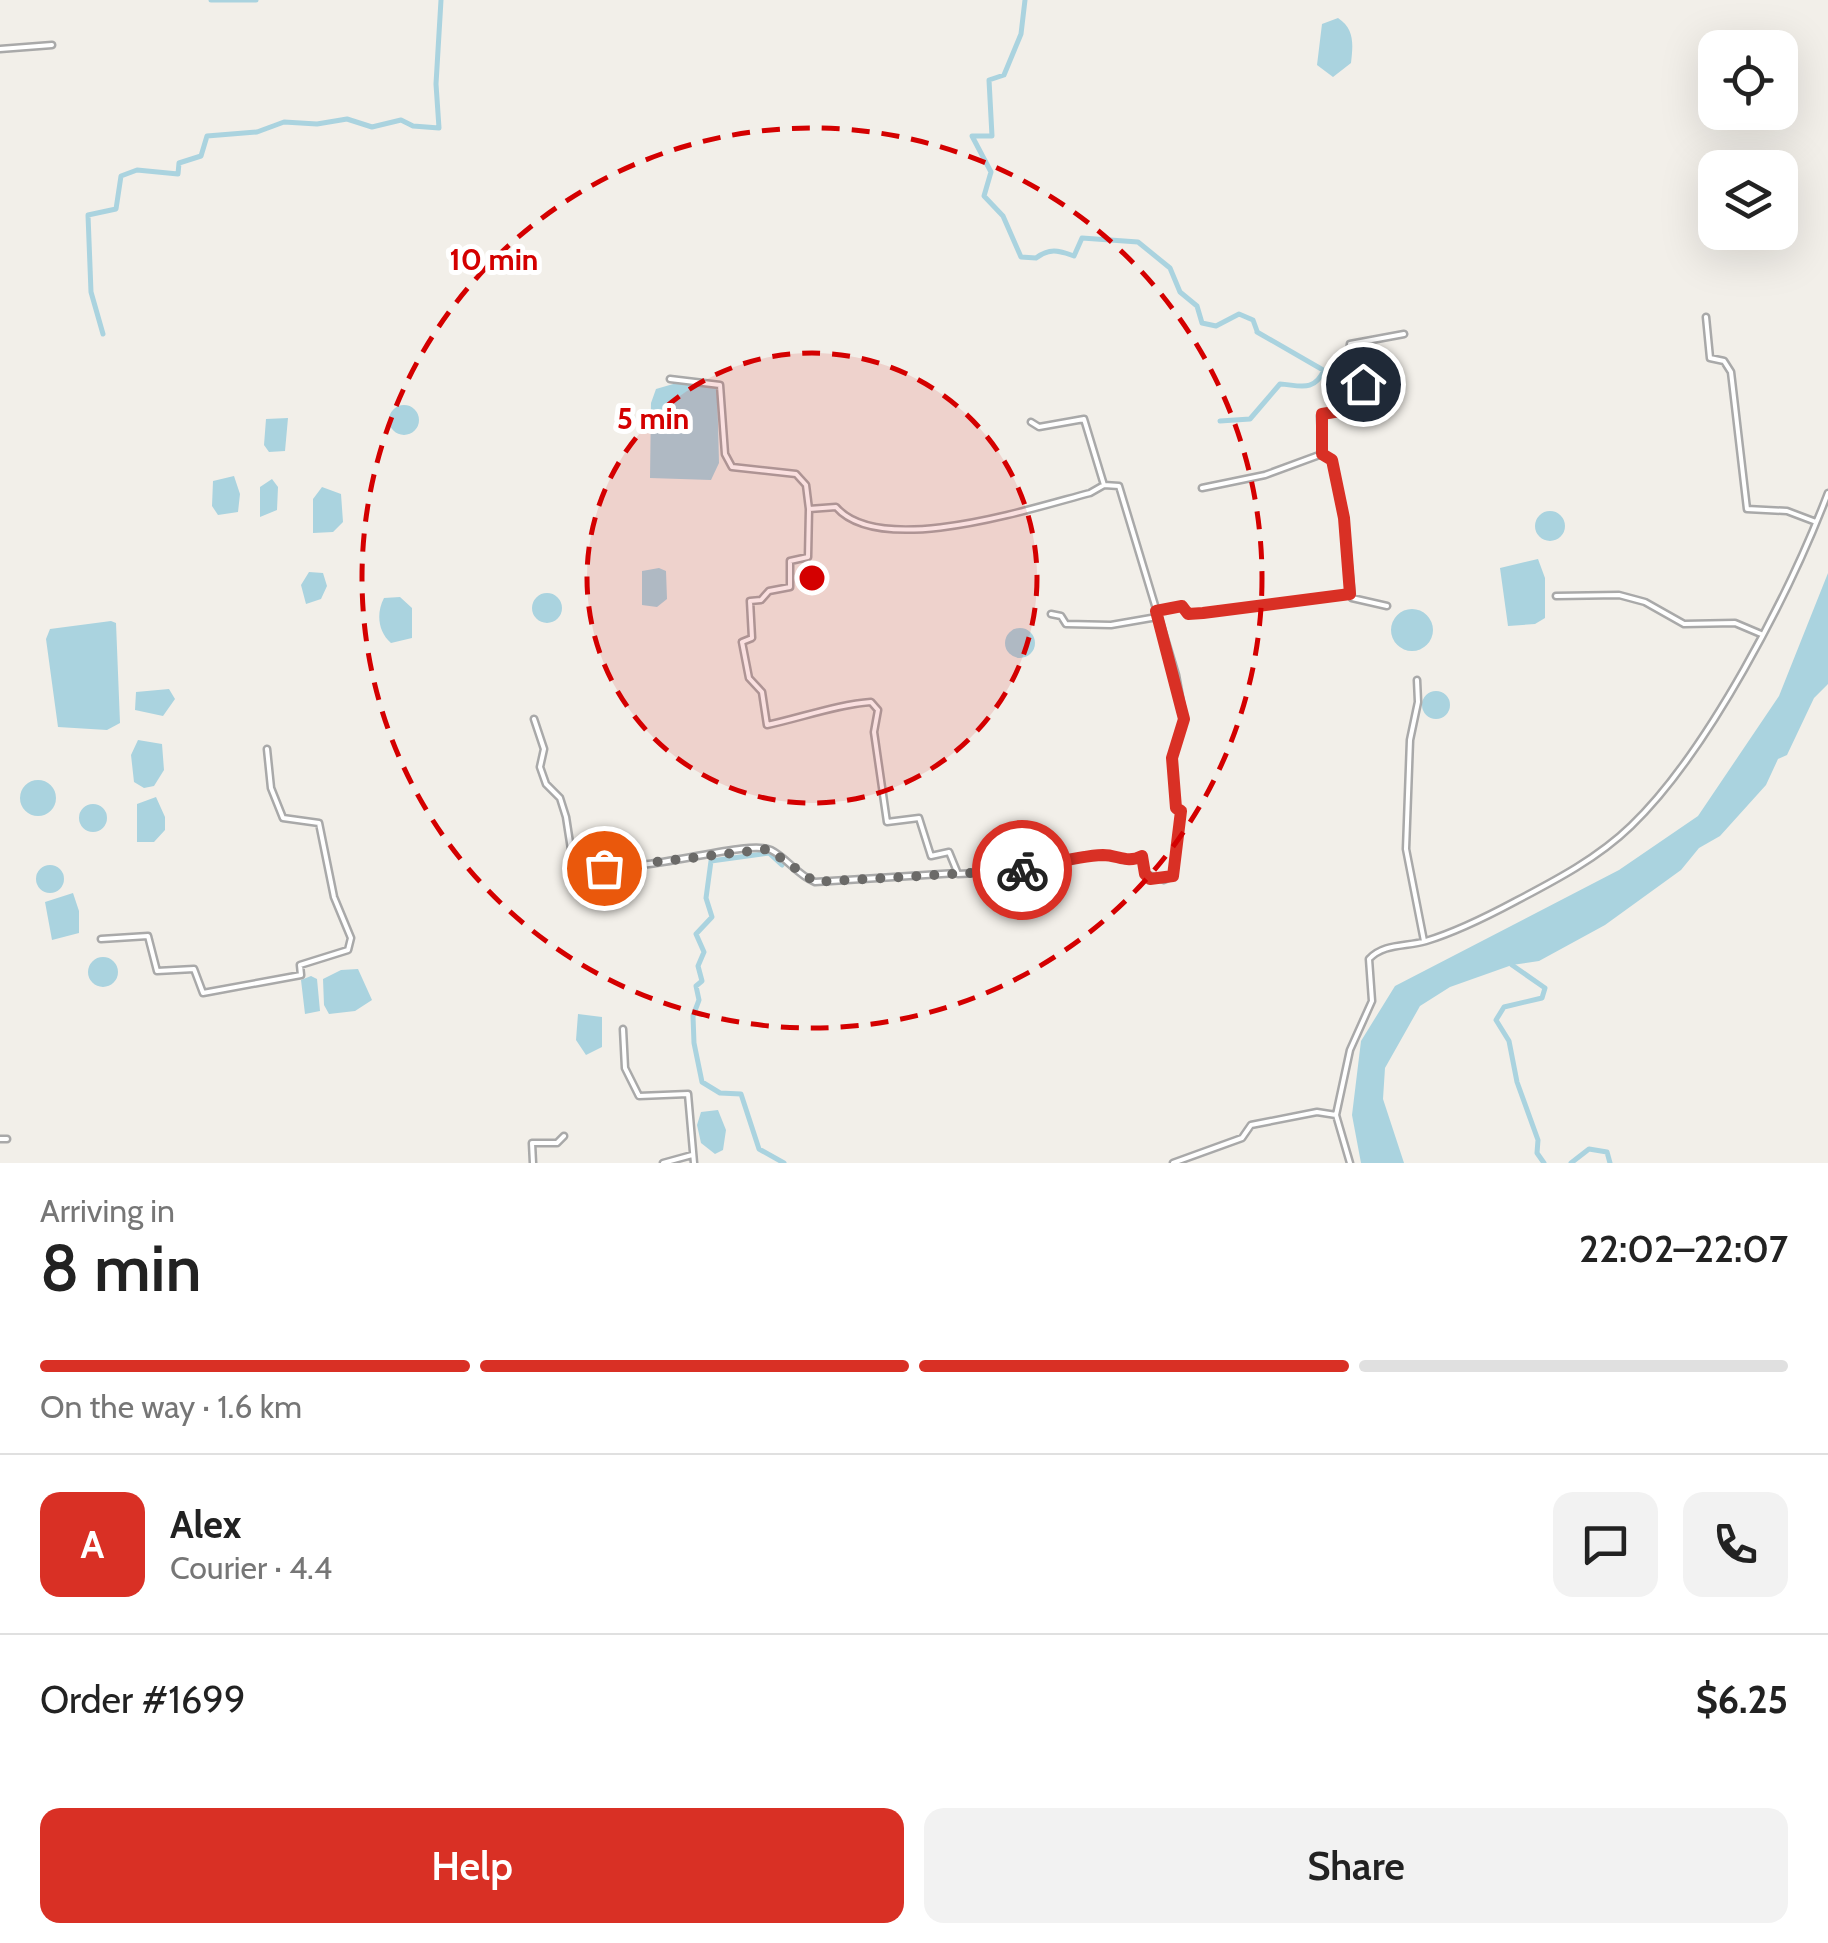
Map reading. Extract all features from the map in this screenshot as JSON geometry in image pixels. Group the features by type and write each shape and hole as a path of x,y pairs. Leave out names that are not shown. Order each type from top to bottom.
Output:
{"street":[{"path":"0,49 52,45"},
{"path":"1706,317 1710,358 1724,361 1732,372 1747,509 1780,510 1816,522"},
{"path":"1322,454 1322,414 1358,408 1365,389 1348,365 1350,344 1404,334"},
{"path":"670,379 720,384 728,463 803,476 809,509 808,556 790,561 790,587 768,591 761,600 750,601 752,638 742,642 749,678 762,692 767,726 826,714 846,704 871,702 878,710 874,732 887,822 919,818 931,856 949,852 957,873"},
{"path":"1031,422 1040,427 1084,419 1104,485"},
{"path":"1202,488 1266,475 1322,454"},
{"path":"1322,454 1332,460 1343,510 1350,594"},
{"path":"534,720 544,748 540,767 546,784 560,798 575,875 583,881 601,880 604,868 615,864 691,860 752,849 771,850 815,882 1019,871 1109,855 1125,860 1142,856 1145,874 1150,879 1173,876 1182,821 1181,811 1176,808 1172,758 1184,719 1118,486 1104,485 1090,493 1036,505 1016,516 973,526 890,530 842,514 836,507 809,509"},
{"path":"1350,1163 1336,1115 1350,1050 1372,1001 1369,960 1386,948 1424,941 1497,912 1586,862 1632,826 1703,735 1760,634 1828,493"},
{"path":"1051,614 1061,616 1066,624 1100,626 1182,606 1188,614 1203,613 1350,594 1368,605 1387,606"},
{"path":"1556,596 1619,595 1684,624 1735,623 1760,634"},
{"path":"1417,680 1406,849 1424,941"},
{"path":"102,939 148,936 157,972 194,970 204,992 301,975 300,965 348,950 351,938 334,897 319,823 283,818 271,788 267,749"},
{"path":"623,1029 625,1068 638,1096 688,1094 694,1163"},
{"path":"1172,1163 1242,1138 1251,1125 1317,1112 1336,1115"},
{"path":"533,1163 532,1143 557,1143 564,1136"},
{"path":"662,1163 693,1155"}],"water":[{"path":"1338,18 1350,32 1352,56 1351,63 1333,77 1317,65 1322,24"},
{"path":"680,382 717,386 719,463 711,480 650,478 651,403 656,389"},
{"path":"404,405 418,414 419,420 410,434 404,435 390,426 389,420 398,406"},
{"path":"288,418 285,451 269,452 264,445 266,419"},
{"path":"234,476 240,494 238,512 218,515 212,506 213,481"},
{"path":"272,479 278,487 277,510 260,517 260,487"},
{"path":"322,487 341,494 343,522 333,532 313,533 313,499"},
{"path":"1550,511 1561,515 1565,526 1561,537 1550,541 1539,537 1535,526 1539,515"},
{"path":"1538,559 1545,578 1545,618 1535,624 1508,626 1500,568"},
{"path":"642,571 666,571 667,599 657,607 642,605"},
{"path":"309,572 323,573 327,586 321,599 306,604 301,585"},
{"path":"1828,573 1828,684 1814,698 1787,755 1778,759 1766,785 1720,836 1699,848 1681,870 1605,925 1539,961 1512,965 1450,987 1420,1006 1385,1068 1383,1099 1404,1163 1361,1163 1352,1115 1361,1041 1395,986 1619,870 1698,816 1779,696"},
{"path":"547,593 558,597 562,608 558,619 547,623 536,619 532,608 536,597"},
{"path":"400,597 412,608 412,638 391,643 381,628 380,610 384,598"},
{"path":"1412,609 1427,615 1433,630 1427,645 1412,651 1397,645 1391,630 1397,615"},
{"path":"116,623 120,723 107,730 58,727 46,639 50,629"},
{"path":"1020,628 1031,632 1035,643 1031,654 1020,658 1009,654 1005,643 1009,632"},
{"path":"169,689 175,699 163,716 135,710 136,692"},
{"path":"1436,691 1446,695 1450,705 1446,715 1436,719 1426,715 1422,705 1426,695"},
{"path":"138,740 162,744 164,770 154,786 144,788 134,782 131,755"},
{"path":"38,780 51,785 56,798 51,811 38,816 25,811 20,798 25,785"},
{"path":"156,797 165,817 165,830 154,842 137,842 137,804"},
{"path":"93,804 103,808 107,818 103,828 93,832 83,828 79,818 83,808"},
{"path":"50,865 60,869 64,879 60,889 50,893 40,889 36,879 40,869"},
{"path":"73,893 79,911 79,933 52,940 45,902"},
{"path":"103,957 114,961 118,972 114,983 103,987 92,983 88,972 92,961"},
{"path":"358,969 372,1000 355,1011 329,1014 324,1005 323,979 341,970"},
{"path":"311,976 317,979 320,1011 305,1014 301,980"},
{"path":"578,1014 602,1017 602,1047 586,1055 576,1040"},
{"path":"718,1110 726,1130 723,1150 715,1154 701,1143 697,1125 701,1112"}],"waterway":[{"path":"211,0 256,0"},
{"path":"103,334 91,292 88,215 116,209 121,176 137,170 178,174 179,163 201,156 207,136 257,132 284,122 317,124 347,119 372,127 401,120 413,126 439,128 436,84 441,0"},
{"path":"1025,0 1021,34 1004,75 989,80 992,136 972,136 991,172 984,196 1003,216 1021,257 1036,258 1054,251 1074,256 1082,238 1138,242 1170,268 1180,292 1197,306 1202,323 1216,326 1239,314 1253,320 1257,331"},
{"path":"1257,332 1356,389 1389,388"},
{"path":"1220,421 1250,419 1280,384 1311,385 1324,370"},
{"path":"782,865 769,853 711,861 706,898 712,917 696,934 704,952 698,966 702,981 696,986 699,1000 693,1016 702,1082 720,1093 741,1094 759,1149 784,1163"},
{"path":"1512,965 1545,988 1542,998 1504,1007 1496,1020 1509,1041 1517,1082 1538,1140 1537,1153 1544,1163"},
{"path":"1571,1163 1589,1149 1607,1152 1610,1163"}],"way so far":[{"path":"604,868 691,860 737,849 768,849 804,878 815,882 1022,870"}],"route":[{"path":"1022,870 1084,856 1109,855 1125,860 1142,856 1145,874 1150,879 1173,876 1182,821 1181,811 1176,808 1172,758 1185,728 1176,675 1156,611 1182,606 1188,614 1203,613 1350,594 1343,510 1332,460 1322,454 1318,426 1322,414 1358,408 1366,391 1363,384"}]}
